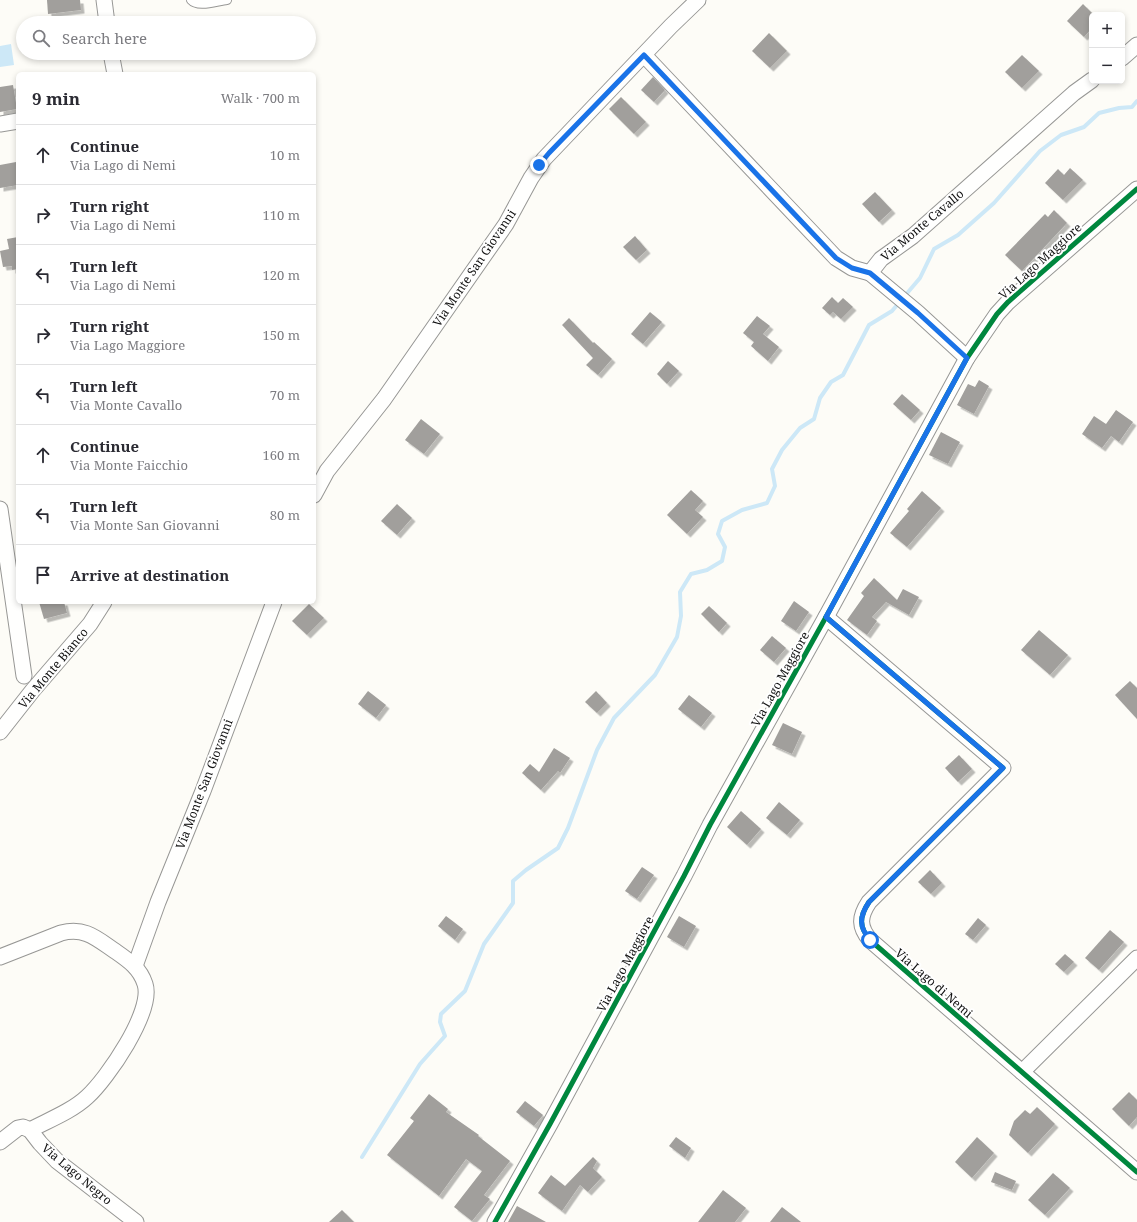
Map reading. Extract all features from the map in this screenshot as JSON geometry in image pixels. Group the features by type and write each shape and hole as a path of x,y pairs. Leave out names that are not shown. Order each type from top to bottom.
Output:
{"street":[{"path":"104,0 106,16"},
{"name":"Via Monte San Giovanni","path":"316,491 327,471 384,399 506,224 526,186 544,159 698,0"},
{"path":"1125,55 1137,45"},
{"path":"644,55 836,258 852,268 870,273 918,313 967,358"},
{"path":"113,60 114,72"},
{"name":"Via Monte Cavallo","path":"870,273 881,259 913,236 1074,93 1089,82"},
{"path":"0,124 16,121"},
{"name":"Via Lago Maggiore","path":"495,1222 654,931 710,825 826,617 967,358 997,314 1008,302 1137,189"},
{"path":"1,519 24,676"},
{"name":"Via Monte Bianco","path":"0,732 33,690 90,624 103,604"},
{"name":"Via Monte San Giovanni","path":"136,966 158,902 273,604"},
{"name":"Via Lago di Nemi","path":"826,617 1003,768 869,902 862,914 861,921 865,934 870,940 1137,1172"},
{"path":"0,957 60,933 76,931 94,937 136,966 147,989 140,1019 119,1056 96,1088 75,1106 30,1130 23,1127 18,1128 0,1142"},
{"path":"1022,1072 1137,958"},
{"name":"Via Lago Negro","path":"30,1130 57,1161 136,1222"}],"lane":[{"path":"191,0 193,3 198,4 227,0"}],"water":[{"path":"11,44 14,65 0,67 0,46"}],"building":[{"path":"47,0 80,0 81,10 48,14"},
{"path":"1083,4 1091,12 1089,12 1089,31 1084,37 1067,21"},
{"path":"769,33 787,51 770,68 752,51"},
{"path":"1022,55 1039,71 1022,88 1005,72"},
{"path":"653,77 665,90 654,102 641,90"},
{"path":"13,85 16,109 0,112 0,87"},
{"path":"621,97 646,122 634,134 609,109"},
{"path":"16,162 16,185 0,188 0,165"},
{"path":"1070,168 1083,180 1063,200 1045,183 1058,169 1064,175"},
{"path":"875,192 892,210 879,222 862,204"},
{"path":"1054,210 1067,223 1022,271 1005,255 1045,214 1048,217"},
{"path":"635,236 647,250 636,260 623,247"},
{"path":"16,237 16,269 12,270 12,266 3,267 0,251 9,249 7,239"},
{"path":"832,297 838,303 843,298 853,307 841,319 833,312 830,315 822,308"},
{"path":"650,312 662,322 643,344 631,334"},
{"path":"757,316 770,326 763,334 779,347 768,361 751,346 754,342 743,333"},
{"path":"569,318 593,343 594,342 612,359 598,375 586,365 593,358 562,325"},
{"path":"668,361 679,371 667,384 657,374"},
{"path":"979,380 989,386 974,414 957,405 968,384 975,387"},
{"path":"902,394 920,410 911,420 893,404"},
{"path":"1116,410 1133,422 1119,442 1111,436 1102,448 1082,434 1094,416 1106,424"},
{"path":"421,419 440,434 424,454 405,440"},
{"path":"941,432 960,442 948,464 929,455"},
{"path":"691,490 703,501 695,510 703,517 687,534 667,515"},
{"path":"922,491 941,508 907,547 890,533 909,511 907,509"},
{"path":"397,504 412,518 397,535 381,521"},
{"path":"874,578 897,600 903,589 919,597 909,615 886,602 872,617 877,621 867,635 847,620 864,596 861,593"},
{"path":"794,601 809,612 796,631 781,621"},
{"path":"40,604 65,604 67,613 44,619"},
{"path":"309,604 324,618 307,635 292,621"},
{"path":"709,606 727,623 719,632 701,614"},
{"path":"1039,630 1068,655 1050,675 1021,650"},
{"path":"772,636 786,648 774,662 760,650"},
{"path":"1130,681 1137,688 1137,719 1115,695"},
{"path":"368,691 386,705 376,718 358,704"},
{"path":"596,691 607,703 597,713 585,702"},
{"path":"689,695 712,713 701,727 678,709"},
{"path":"783,723 802,732 792,754 772,745"},
{"path":"554,748 570,758 560,773 558,771 541,790 522,773 530,764 539,772"},
{"path":"959,755 972,769 958,782 945,768"},
{"path":"779,802 800,820 787,835 766,818"},
{"path":"741,811 761,829 747,845 727,827"},
{"path":"642,867 654,875 637,899 625,891"},
{"path":"930,870 942,883 931,894 918,882"},
{"path":"446,916 463,929 455,940 438,926"},
{"path":"679,916 696,926 684,947 667,937"},
{"path":"978,918 986,925 973,940 965,934"},
{"path":"1110,930 1124,942 1099,970 1085,958"},
{"path":"1065,954 1074,962 1064,972 1055,964"},
{"path":"1129,1092 1137,1100 1137,1117 1129,1126 1112,1109"},
{"path":"429,1094 448,1109 446,1112 479,1135 478,1136 510,1161 484,1195 490,1199 472,1221 454,1207 482,1171 466,1159 439,1196 387,1155 414,1121 410,1118"},
{"path":"525,1101 543,1115 534,1126 516,1112"},
{"path":"1037,1107 1055,1124 1028,1153 1009,1135 1014,1121 1025,1110 1030,1114"},
{"path":"676,1137 691,1148 685,1158 669,1146"},
{"path":"977,1137 994,1153 972,1178 955,1162"},
{"path":"593,1157 597,1161 593,1168 602,1177 588,1192 580,1185 562,1211 538,1193 551,1175 565,1186"},
{"path":"995,1172 1016,1181 1012,1190 991,1182"},
{"path":"1053,1173 1070,1188 1045,1215 1028,1200"},
{"path":"723,1190 746,1208 735,1222 698,1222"},
{"path":"517,1206 546,1222 508,1222"},
{"path":"782,1207 801,1222 770,1222"},
{"path":"342,1210 354,1222 329,1222"}],"waterway":[{"path":"362,1157 420,1064 445,1036 440,1022 441,1014 465,991 484,944 513,903 513,881 558,848 568,828 597,750 614,718 655,675 677,637 681,616 680,592 691,574 707,570 722,561 725,547 718,534 722,521 742,510 767,503 775,486 772,469 782,450 800,428 814,419 820,398 831,382 843,375 869,325 892,311 920,278 934,249 958,235 994,203 1040,151 1061,135 1084,127 1099,113 1119,108 1132,107 1137,101"}],"cycle path":[{"path":"495,1222 550,1124 710,825 826,617 967,358 997,314 1008,302 1137,189"},
{"path":"826,617 1003,768 869,902 863,912 862,917 862,926 866,935 1137,1172"}],"route":[{"path":"539,165 644,55 836,258 852,268 870,273 918,313 967,358 826,617 1003,768 869,902 862,914 861,921 862,928 870,940"}]}
